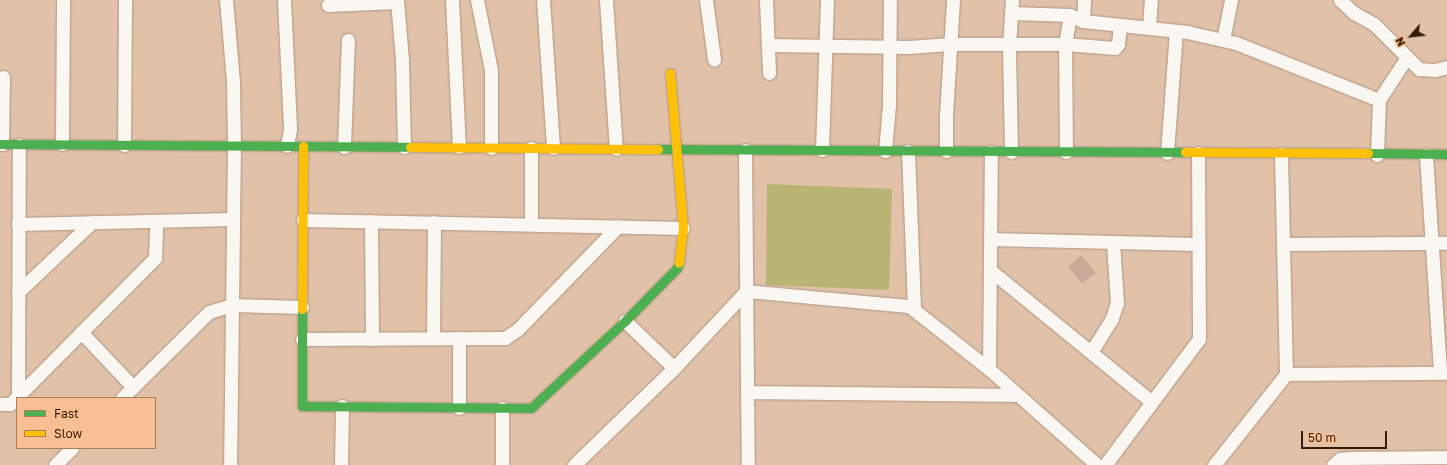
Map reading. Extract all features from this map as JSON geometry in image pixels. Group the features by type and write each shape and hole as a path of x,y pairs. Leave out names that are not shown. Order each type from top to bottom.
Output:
{"street":[{"path":"62,144 63,0"},
{"path":"124,145 126,0"},
{"path":"226,0 233,82 234,146 230,465"},
{"path":"284,0 290,129 287,146"},
{"path":"452,0 459,147"},
{"path":"477,0 491,70 491,148"},
{"path":"543,0 553,148"},
{"path":"606,0 616,149"},
{"path":"706,0 714,60"},
{"path":"766,0 769,72"},
{"path":"822,150 827,0"},
{"path":"885,151 890,0"},
{"path":"946,151 953,0"},
{"path":"1083,20 1084,0"},
{"path":"1149,27 1151,0"},
{"path":"1223,40 1231,0"},
{"path":"1340,0 1354,13 1374,24 1419,69 1435,70 1447,67"},
{"path":"328,5 397,1 402,60 404,147"},
{"path":"1011,152 1008,46 1011,6 1070,15 1083,20 1149,27 1223,40 1379,100"},
{"path":"1066,152 1065,44 1070,15"},
{"path":"768,45 889,46 950,44 1008,46 1065,44 1115,48 1118,44 1120,25"},
{"path":"1168,153 1176,31"},
{"path":"344,147 348,40"},
{"path":"1377,155 1379,100 1406,56"},
{"path":"303,146 302,406 531,408 625,321 676,268 681,255 683,228 675,149 670,73"},
{"path":"3,77 1,144 19,145 62,144 1377,155 1447,154"},
{"path":"18,396 19,145"},
{"path":"531,148 531,224"},
{"path":"745,150 748,465"},
{"path":"908,151 914,310"},
{"path":"989,369 991,152"},
{"path":"1105,465 1199,339 1201,331 1197,244 1198,153"},
{"path":"1214,465 1286,374 1285,244 1282,154"},
{"path":"1286,374 1443,373 1426,155"},
{"path":"18,224 233,219"},
{"path":"303,220 683,228"},
{"path":"18,396 155,258 156,221"},
{"path":"371,221 372,339"},
{"path":"18,292 92,222"},
{"path":"433,338 434,222"},
{"path":"302,339 505,338 517,330 618,226"},
{"path":"990,239 1197,244"},
{"path":"1091,352 1112,318 1117,304 1113,242"},
{"path":"1285,244 1447,243"},
{"path":"990,270 1152,402"},
{"path":"746,291 901,304 914,310 989,369 1097,465"},
{"path":"574,465 674,368 746,291"},
{"path":"123,397 209,312 232,305 302,307"},
{"path":"625,321 674,368"},
{"path":"81,332 133,387"},
{"path":"459,338 459,408"},
{"path":"747,392 1017,395"},
{"path":"0,404 10,404 16,398"},
{"path":"341,465 342,406"},
{"path":"502,408 502,465"},
{"path":"55,465 71,449"},
{"path":"1333,465 1340,459 1350,458 1442,460"}],"shaded area":[{"path":"767,184 892,189 889,290 766,285"}],"building":[{"path":"1081,255 1096,273 1082,284 1068,267"}],"traffic: fast":[{"path":"0,144 410,147"},
{"path":"658,149 1185,152"},
{"path":"1368,153 1447,154"},
{"path":"302,309 302,406 531,408 625,321 677,268 679,263"}],"traffic: slow":[{"path":"670,73 683,228 679,263"},
{"path":"302,309 303,146"},
{"path":"410,147 658,149"},
{"path":"1185,152 1368,153"}]}
